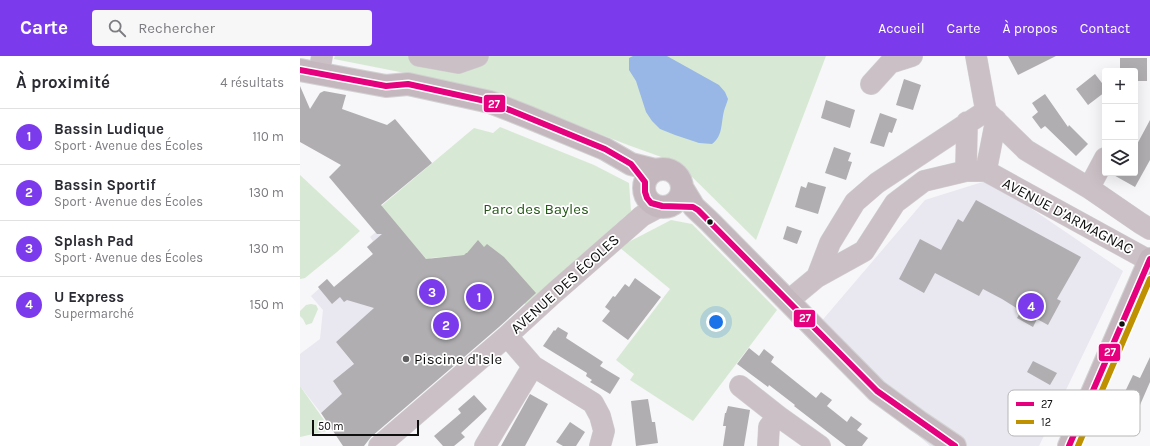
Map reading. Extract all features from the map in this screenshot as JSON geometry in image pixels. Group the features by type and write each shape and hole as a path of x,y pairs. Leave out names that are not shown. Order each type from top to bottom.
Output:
{"main road":[{"path":"314,67 386,86 408,84 490,102 605,149 631,164 657,195 694,207 877,391 955,446"},
{"path":"1093,390 1150,260"},
{"path":"1069,446 1073,436"}],"street":[{"path":"419,56 458,63 478,56"},
{"path":"871,84 890,63 912,56"},
{"path":"817,277 830,243 855,202 877,183 968,122 991,116 976,56"},
{"name":"AVENUE D'ARMAGNAC","path":"1150,229 1089,188 1026,150 991,116 976,171 1150,260"},
{"path":"788,301 817,277 864,251 895,203 924,181 976,171 968,122"},
{"path":"1089,188 1102,164"},
{"name":"AVENUE DES ÉCOLES","path":"379,446 507,336 657,195"},
{"path":"507,336 532,366 593,404 600,416 604,431 600,446"},
{"path":"485,446 532,366"},
{"path":"740,386 820,446"},
{"path":"768,446 769,427 778,416"}],"shaded area":[{"path":"989,180 1123,271 1066,390 1008,390 1008,436 1044,436 1039,446 930,446 808,337 925,200"},
{"path":"392,218 428,261 336,342 363,376 321,413 300,386 300,354 320,339 323,310 311,296 327,279 334,287 373,254 367,247 373,241 370,237"}],"green space":[{"path":"335,56 826,56 756,240 678,163 481,88 334,59"},
{"name":"Parc des Bayles","path":"500,127 594,165 629,183 631,211 525,305 522,290 469,254 466,253 464,255 431,258 428,261 380,207 474,128 493,133"},
{"path":"300,175 360,231 305,278 300,279"},
{"path":"671,220 692,224 777,310 693,421 630,380 634,374 616,360 670,289 619,247"},
{"path":"306,305 316,305 318,309 312,323 306,325 300,316 300,311"},
{"path":"300,386 331,430 300,437"}],"water":[{"path":"633,56 667,56 719,85 725,92 728,99 720,133 716,141 712,144 699,143 660,129 652,121 646,112 636,81 629,70 629,58"}],"building":[{"path":"1008,56 1056,56 1018,75"},
{"path":"1120,58 1147,58 1147,81 1138,81 1138,68 1120,68"},
{"path":"1095,74 1102,83 1102,94 1088,105 1076,89"},
{"path":"904,79 921,85 913,110 896,105"},
{"path":"300,86 310,109 320,93 324,91 346,95 342,109 387,125 395,119 432,163 381,205 426,259 464,255 478,240 484,247 487,244 504,257 536,293 499,327 371,437 364,446 343,446 321,413 342,394 333,381 354,364 336,342 374,308 347,300 344,302 340,297 332,304 318,287 327,279 334,287 373,254 367,247 382,234 377,234 329,177 341,165 300,142"},
{"path":"1045,94 1068,127 1069,125 1088,144 1076,156 1045,126 1041,129 1032,117 1038,112 1032,103"},
{"path":"826,100 855,110 850,128 821,118"},
{"path":"880,113 897,119 892,133 889,132 884,147 870,143"},
{"path":"1150,120 1150,160 1135,187 1115,176 1138,176 1138,142"},
{"path":"834,147 851,153 848,161 852,162 846,180 825,173"},
{"path":"808,182 826,187 818,214 795,207 801,186 806,188"},
{"path":"976,200 1081,257 1057,299 1061,301 1048,325 1037,319 1033,327 1017,318 1021,311 1002,299 983,289 979,296 935,273 924,293 899,279 920,239 941,250 958,219 963,222"},
{"path":"787,226 802,231 797,244 783,239"},
{"path":"635,278 661,297 628,340 602,321 610,311 605,307 613,296 615,297 625,284 629,287"},
{"path":"558,327 568,333 566,338 603,362 600,366 620,378 610,394 590,382 592,380 586,376 587,373 543,346 554,330 555,331"},
{"path":"749,348 759,356 764,349 774,357 771,362 816,398 821,392 832,400 827,406 847,422 851,416 862,424 857,430 868,438 862,446 846,446 769,385 768,387 737,364"},
{"path":"1150,357 1150,382 1140,405 1140,390 1126,390 1133,375 1140,378"},
{"path":"1033,361 1057,373 1050,385 1027,372"},
{"path":"530,394 548,404 525,446 501,446"},
{"path":"474,395 487,409 461,433 465,437 454,446 443,446 434,436 461,413 458,409"},
{"path":"648,399 652,422 655,422 658,443 636,446 631,401"},
{"path":"728,406 750,410 744,446 723,446 726,426 723,426 725,413"},
{"path":"570,422 585,432 576,446 563,446 556,442"}],"transit line":[{"name":"27","path":"300,70 386,86 408,84 490,102 605,149 631,164 645,182 645,192 651,203 662,206 693,207 698,210 877,391 955,446"},
{"name":"27","path":"1093,390 1150,259"},
{"name":"12","path":"1102,390 1150,279"},
{"name":"27","path":"1069,446 1073,436"},
{"name":"12","path":"1078,446 1082,436"}],"place":[{"name":"Splash Pad","path":"432,292"},
{"name":"Bassin Ludique","path":"479,297"},
{"name":"U Express","path":"1031,306"},
{"name":"Bassin Sportif","path":"446,325"},
{"name":"Piscine d'Isle","path":"406,359"}]}
